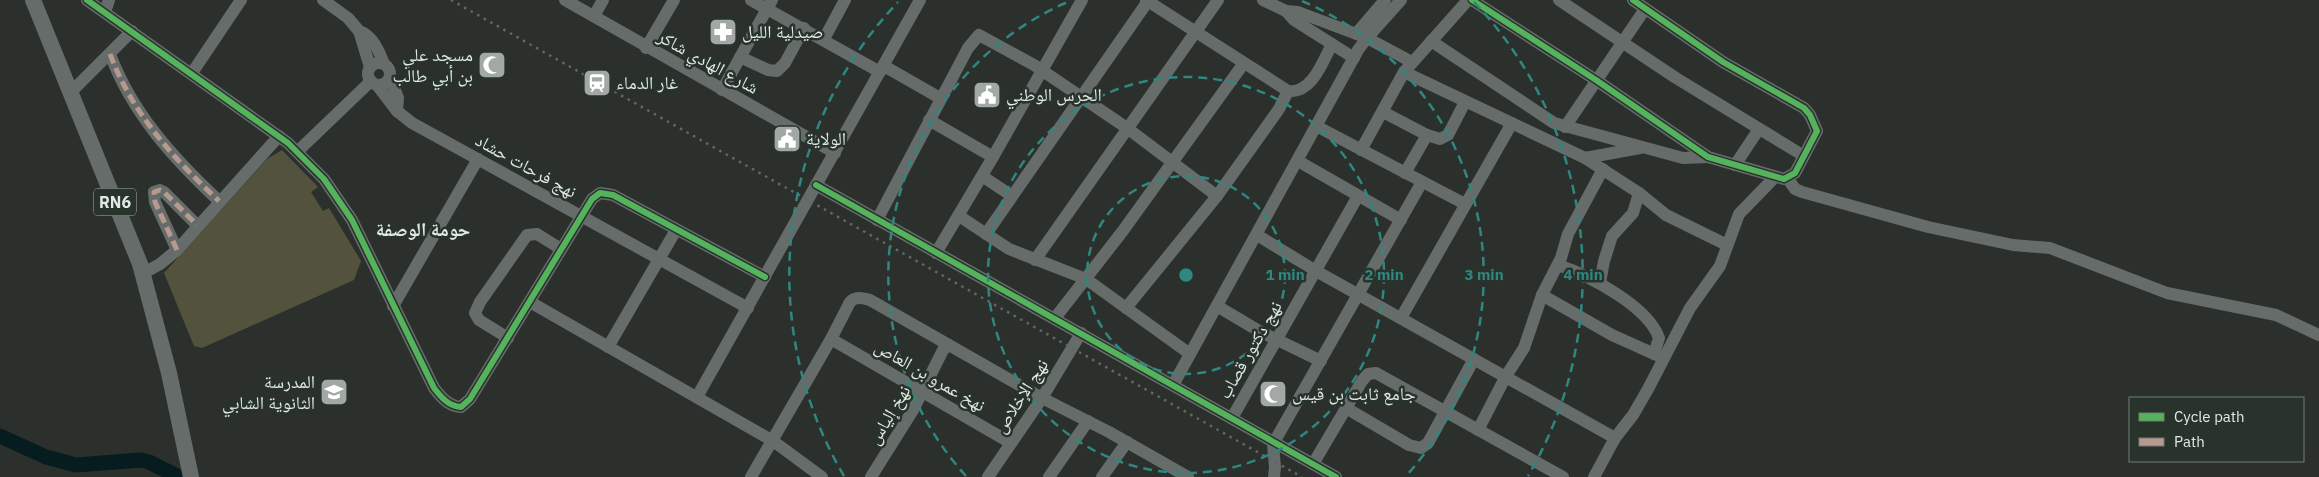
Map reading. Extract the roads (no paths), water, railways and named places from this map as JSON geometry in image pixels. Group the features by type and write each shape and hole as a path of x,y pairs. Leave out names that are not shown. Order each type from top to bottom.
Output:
{"main road":[{"name":"RN6","path":"33,0 142,274 191,477"}],"street":[{"path":"88,0 107,6 132,32 278,136 298,152 324,179 352,220 434,388 441,398 455,406 461,407 470,399 596,195 604,193 613,195 765,278"},
{"path":"192,73 241,0"},
{"path":"324,0 348,18 359,31 369,37 379,50 384,64 389,70 398,98 397,111"},
{"name":"شارع الهادي شاكر","path":"566,0 646,48 835,153"},
{"path":"594,16 603,0"},
{"path":"646,48 674,0"},
{"path":"751,0 769,4 824,39 940,98"},
{"path":"824,39 845,0"},
{"path":"697,397 920,0"},
{"path":"1035,260 1218,0"},
{"path":"1263,0 1284,6 1361,36 1465,102 1585,158 1639,193 1666,215 1727,245"},
{"path":"1173,385 1318,127 1354,58 1361,36 1385,0"},
{"path":"1361,36 1401,0"},
{"path":"1361,150 1408,67 1468,0"},
{"path":"1472,0 1596,80 1708,157 1775,177 1788,178 1794,173 1817,131 1810,115 1804,108 1723,62 1633,0"},
{"path":"1559,0 1622,42 1804,156"},
{"path":"986,234 1082,98 1147,1 1288,91 1296,91 1306,85 1332,44"},
{"path":"936,253 1043,71 1077,2"},
{"path":"722,90 769,4"},
{"path":"1284,6 1294,20 1354,58"},
{"path":"1565,127 1645,9"},
{"path":"740,57 768,70 777,71 785,63 804,28"},
{"path":"359,31 370,67 368,74 374,83"},
{"path":"70,92 132,32"},
{"path":"877,220 940,98 968,48 979,35 1025,58 1127,128 1217,196"},
{"path":"1431,41 1536,112 1565,127 1683,158 1708,157"},
{"path":"110,54 123,86 151,129 182,165 219,201"},
{"path":"370,67 377,63 384,64"},
{"path":"1055,318 1086,279 1244,63"},
{"path":"298,152 374,83 385,83 390,77"},
{"name":"نهج فرحات حشاد","path":"374,83 397,111 412,123 748,308"},
{"path":"1126,308 1217,196 1279,109 1288,91"},
{"path":"1383,112 1426,135 1440,139 1448,135 1465,102"},
{"path":"929,120 994,157"},
{"path":"1401,318 1512,123"},
{"path":"1318,127 1465,204"},
{"path":"1735,165 1759,129"},
{"path":"1405,173 1426,135"},
{"path":"142,274 160,264 177,250 278,136"},
{"path":"1585,158 1645,147"},
{"path":"393,306 478,159"},
{"path":"1298,162 1402,220"},
{"path":"1478,430 1506,376 1530,336 1542,295 1558,265 1568,234 1603,169"},
{"path":"982,176 1012,196"},
{"path":"1594,477 1615,438 1633,415 1659,356 1720,266 1739,214 1775,177"},
{"path":"1788,178 1795,189 1802,192 1928,227 2013,244 2050,248 2167,293 2276,315 2319,336"},
{"path":"1274,477 1274,442 1422,182"},
{"path":"816,185 1336,477"},
{"path":"177,250 154,202 154,192 160,190 164,192 198,225"},
{"path":"1600,283 1612,236 1633,213 1639,193"},
{"name":"نهج دكتور قصاب","path":"1232,418 1358,196"},
{"path":"958,216 1009,249 1035,260 1052,264 1086,279 1190,354"},
{"path":"608,347 676,230"},
{"path":"508,338 479,320 475,313 480,302 527,235 537,234 561,249"},
{"path":"1257,235 1316,271 1615,438"},
{"path":"1558,265 1600,283 1648,320 1658,338 1659,356"},
{"path":"1542,295 1612,335 1659,356"},
{"path":"751,477 831,339 850,302 861,298 870,300 1042,398 1127,442 1188,477"},
{"path":"530,302 773,441 822,477"},
{"path":"1217,306 1259,330 1321,360"},
{"name":"نهج الإخلاص","path":"988,477 1042,398 1081,333"},
{"name":"نهخ عمرو بن العاص","path":"831,339 1011,442"},
{"name":"نهخ إلياس","path":"871,477 924,392 943,350 949,345"},
{"path":"1346,408 1418,448 1422,448 1428,442 1474,359"},
{"path":"1313,464 1365,376 1376,373 1563,477"},
{"path":"1050,477 1088,421"},
{"path":"1102,477 1127,442"}],"waterway":[{"path":"0,436 46,457 76,465 141,460 179,477"}],"railway":[{"path":"451,0 1302,477"}],"place":[{"name":"صيدلية الليل","path":"723,32"},
{"name":"مسجد علي بن أبي طالب","path":"492,65"},
{"name":"غار الدماء","path":"597,83"},
{"name":"الحرس الوطني","path":"987,95"},
{"name":"الولاية","path":"787,139"},
{"name":"المدرسة الثانوية الشابي","path":"334,392"},
{"name":"جامع ثابت بن قیس","path":"1273,394"}],"district":[{"name":"حومة الوصفة","path":"423,229"}]}
